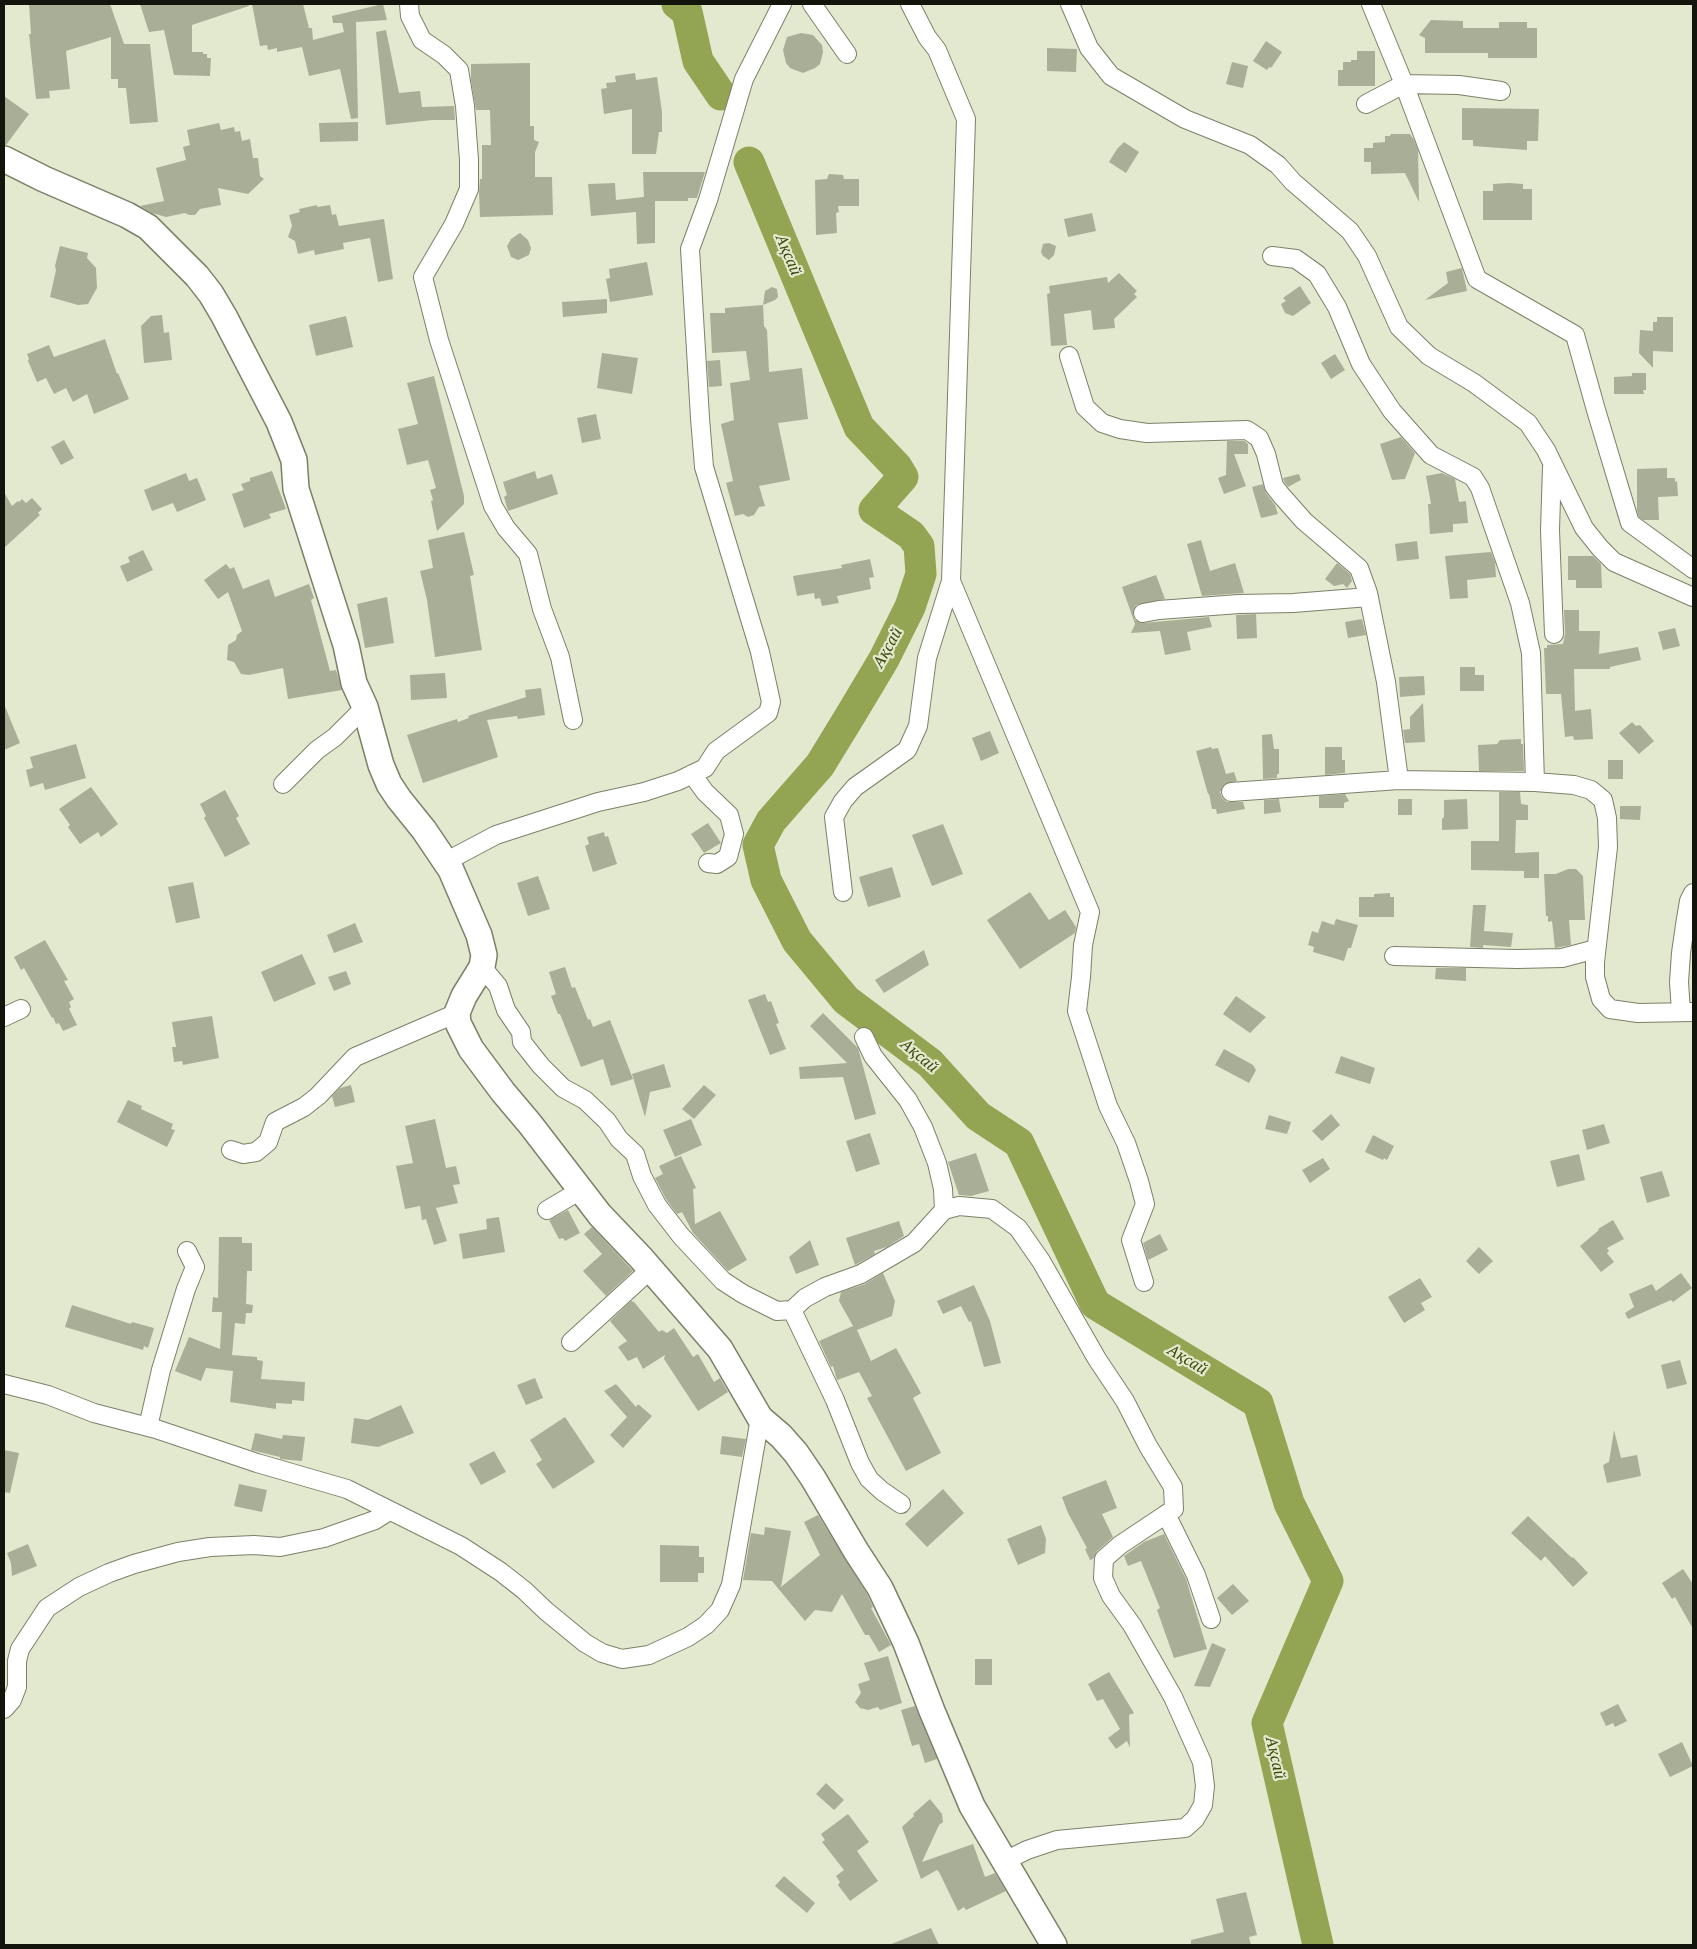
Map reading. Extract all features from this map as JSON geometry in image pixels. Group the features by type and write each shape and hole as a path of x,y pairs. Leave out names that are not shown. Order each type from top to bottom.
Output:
{"street":[{"path":"410,4 410,16 422,40 444,55 459,70 465,106 469,160 469,189 454,224 423,277 439,340 492,506 506,528 528,554 542,610 560,658 573,720"},
{"path":"445,862 496,835 598,802 644,792 678,781 705,768 716,750 768,713 771,702 750,615 704,467 690,249 708,200 744,79 782,4"},
{"path":"812,4 847,54"},
{"path":"843,892 834,817 843,801 855,787 907,750 918,726 927,658 951,582 966,119 937,50 927,37 910,4"},
{"path":"1070,4 1089,48 1111,76 1185,119 1250,145 1278,165 1293,182 1350,231 1367,256 1399,327 1429,356 1474,383 1528,423 1546,450 1584,528 1614,562 1693,597"},
{"path":"1371,4 1404,84 1476,279 1575,335 1630,524 1693,569"},
{"path":"1366,104 1404,84 1460,85 1501,90"},
{"path":"4,159 44,179 127,214 148,228 197,276 211,294 257,377 279,422 294,460 296,489 346,644 354,683 365,707 378,756 389,784 451,870 479,935 484,955 482,967 464,996 457,1013 458,1023 471,1049 600,1215 651,1269 720,1349 760,1418 781,1436 796,1453 880,1588 906,1643 972,1806 1054,1945"},
{"path":"1272,256 1296,259 1317,274 1338,307 1361,364 1392,411 1432,455 1473,477 1480,488 1520,603 1531,653 1535,782"},
{"path":"1069,356 1085,407 1102,423 1120,429 1147,433 1247,430 1259,438 1266,454 1274,486 1291,508 1360,568 1386,682 1399,780"},
{"path":"1552,464 1550,530 1554,634"},
{"path":"951,582 1090,912 1083,945 1077,1011 1108,1106 1126,1143 1139,1181 1144,1204 1131,1240 1144,1282"},
{"path":"1143,613 1239,604 1293,603 1368,597"},
{"path":"283,784 317,750 335,737 365,707"},
{"path":"692,774 705,792 729,815 734,834 728,857 717,864 708,863"},
{"path":"1230,792 1399,780 1535,782 1574,785 1591,790 1603,800 1607,818 1608,847 1596,949 1595,977 1601,998 1610,1009 1638,1013 1687,1012 1679,982 1686,917 1689,901 1693,893"},
{"path":"1394,956 1562,958 1596,949"},
{"path":"482,967 498,986 506,1010 521,1032 522,1042 546,1072 563,1088 585,1100 607,1121 619,1139 636,1154 642,1176 657,1205 681,1236 723,1281 760,1304 777,1311 792,1310 804,1298 825,1287 861,1274 914,1243 944,1210 959,1206 992,1209 1018,1228 1041,1261 1093,1351 1125,1401 1148,1446 1173,1487 1174,1509 1120,1545 1104,1559 1103,1578 1111,1596 1132,1625 1173,1697 1202,1762 1205,1786 1203,1806 1195,1819 1185,1828 1056,1840 1027,1850 1005,1861"},
{"path":"4,1017 21,1008"},
{"path":"231,1150 243,1154 256,1152 268,1142 275,1122 304,1108 318,1096 355,1056 457,1013"},
{"path":"864,1037 873,1056 908,1100 923,1128 937,1163 943,1189 944,1210"},
{"path":"547,1210 581,1190"},
{"path":"148,1427 161,1370 186,1289 195,1267 187,1252"},
{"path":"571,1342 651,1269"},
{"path":"792,1310 835,1400 860,1463 869,1479 901,1504"},
{"path":"12,1383 94,1413 148,1427 257,1463 347,1489 461,1546 501,1572 524,1590 585,1644 602,1653 622,1659 650,1655 688,1637 706,1625 720,1610 731,1585 760,1418"},
{"path":"4,1709 12,1700 17,1687 17,1660 20,1649 47,1608 79,1587 108,1573 178,1552 254,1545 280,1548 324,1538 375,1520 389,1511"},
{"path":"1166,1514 1196,1576 1211,1619"}],"building":[{"path":"29,4 110,4 124,44 150,44 158,122 130,124 126,88 118,88 118,79 111,79 111,37 66,51 70,89 49,91 50,98 36,99 29,34 31,34"},
{"path":"140,4 248,4 249,6 192,25 192,52 203,52 203,54 207,54 207,58 211,58 210,76 174,75 164,30 149,32"},
{"path":"252,4 303,4 309,28 312,28 313,40 344,32 342,23 333,23 332,16 383,4 387,20 356,22 358,118 351,119 340,69 309,76 302,47 277,52 277,48 268,50 267,45 260,46"},
{"path":"1431,20 1463,21 1463,28 1499,28 1499,22 1527,22 1527,28 1537,28 1537,58 1488,58 1488,53 1425,53 1425,38 1419,35"},
{"path":"386,30 399,93 420,91 422,107 454,106 455,120 432,120 386,125 376,32"},
{"path":"801,33 813,35 822,45 823,52 820,64 803,73 790,68 786,63 783,50 787,37"},
{"path":"1266,41 1282,52 1271,68 1269,67 1267,70 1253,61"},
{"path":"1047,48 1077,49 1076,72 1047,71"},
{"path":"1357,51 1375,51 1375,86 1338,86 1338,70 1343,70 1343,62 1357,60"},
{"path":"1232,62 1248,66 1243,88 1226,84"},
{"path":"530,63 530,126 534,126 534,140 539,142 535,152 535,177 552,177 553,215 480,217 479,192 480,179 482,179 482,145 491,145 490,110 476,110 471,80 471,64"},
{"path":"635,73 636,80 657,77 662,112 662,132 659,132 656,154 632,154 632,109 604,114 601,89 607,88 606,83 616,82 615,76"},
{"path":"4,96 29,114 6,145 4,145"},
{"path":"1462,108 1539,109 1538,141 1527,141 1527,150 1473,146 1473,140 1462,140"},
{"path":"358,122 358,141 320,142 319,123"},
{"path":"219,123 221,130 234,127 235,132 240,131 242,141 250,139 253,158 258,158 260,176 264,179 248,194 218,188 221,205 200,209 195,215 185,213 166,217 152,213 140,206 164,201 156,168 186,160 183,147 190,145 187,130"},
{"path":"1391,134 1410,134 1414,140 1418,150 1419,202 1405,173 1371,174 1371,162 1364,162 1364,148 1373,148 1373,143 1385,142 1385,136 1390,136"},
{"path":"1124,142 1139,152 1126,173 1109,162"},
{"path":"643,172 705,172 697,198 688,198 688,201 655,201 655,243 637,244 636,212 591,216 588,184 615,183 616,200 644,197"},
{"path":"829,174 843,175 844,179 859,179 859,206 838,206 839,212 836,213 837,233 816,235 815,180 827,179"},
{"path":"1493,184 1523,184 1523,189 1532,189 1532,220 1483,220 1483,191 1493,191"},
{"path":"317,205 317,207 330,205 332,215 336,214 339,226 384,219 393,279 378,282 370,238 343,243 344,249 315,255 314,250 298,254 295,241 288,237 292,226 289,215 300,212 299,209"},
{"path":"1092,213 1096,231 1068,237 1064,219"},
{"path":"520,233 528,240 531,248 529,255 518,260 511,257 507,246 511,239"},
{"path":"1049,243 1056,246 1054,255 1049,260 1041,252 1043,244"},
{"path":"60,246 88,253 87,258 96,268 97,288 88,304 78,305 50,297"},
{"path":"647,262 653,295 610,302 606,279 610,278 609,269"},
{"path":"1462,268 1467,291 1425,300 1448,283 1446,272"},
{"path":"1119,273 1137,291 1134,294 1137,297 1114,319 1115,328 1093,330 1091,310 1064,314 1067,345 1051,346 1047,294 1050,293 1049,286 1107,277 1108,283"},
{"path":"1300,286 1311,303 1293,316 1285,313 1281,304 1286,301 1283,298"},
{"path":"772,287 777,289 778,297 763,305 765,291"},
{"path":"607,299 607,313 563,317 562,302"},
{"path":"763,305 764,326 767,330 769,372 802,368 808,419 778,423 790,480 759,486 765,506 759,507 754,515 748,517 743,514 735,516 726,483 733,481 721,424 734,420 730,383 750,380 746,351 712,353 710,313 725,313 725,308"},
{"path":"162,315 164,333 169,332 172,360 144,363 141,326 151,316"},
{"path":"346,316 353,347 316,356 309,325"},
{"path":"1657,317 1673,317 1673,352 1653,351 1653,368 1639,353 1640,330 1653,331 1653,322 1657,322"},
{"path":"105,339 117,374 129,399 94,414 87,394 73,402 66,388 54,394 46,378 37,382 27,354 49,345 54,357"},
{"path":"602,353 638,358 632,394 597,388"},
{"path":"1335,354 1345,370 1331,379 1321,363"},
{"path":"720,360 722,386 709,387 707,361"},
{"path":"1632,373 1646,373 1646,390 1643,390 1644,394 1614,394 1614,377 1632,376"},
{"path":"434,376 464,496 464,504 437,531 430,490 436,488 428,460 407,465 398,429 418,424 407,383"},
{"path":"596,414 601,439 582,443 577,418"},
{"path":"1401,437 1415,453 1405,479 1392,480 1380,444"},
{"path":"64,440 74,458 61,465 51,447"},
{"path":"1227,441 1244,441 1248,444 1248,454 1234,454 1246,486 1224,494 1218,478 1226,475"},
{"path":"1667,468 1667,478 1675,478 1675,482 1677,481 1678,496 1658,497 1659,520 1643,520 1639,517 1637,511 1637,469"},
{"path":"272,471 286,509 269,514 271,518 244,528 232,494 244,490 241,484 250,481 250,478"},
{"path":"535,471 537,479 552,474 558,494 508,511 504,497 507,495 503,482"},
{"path":"186,473 189,481 197,478 206,500 177,512 173,503 152,511 144,490"},
{"path":"1442,473 1455,479 1459,502 1466,501 1468,523 1453,524 1453,532 1430,534 1428,504 1431,504 1426,476"},
{"path":"1299,474 1301,480 1288,487 1283,478"},
{"path":"1263,484 1278,514 1261,518 1252,487"},
{"path":"4,492 12,506 22,499 26,503 32,498 42,509 38,513 40,515 4,548"},
{"path":"464,532 474,575 470,576 482,650 435,657 427,600 420,571 433,568 428,540"},
{"path":"1201,540 1210,571 1235,563 1244,593 1202,596 1187,544"},
{"path":"1417,541 1419,559 1397,561 1395,544"},
{"path":"143,550 153,570 127,582 120,566 130,562 128,557"},
{"path":"1491,552 1495,562 1496,577 1467,580 1468,598 1450,599 1445,556"},
{"path":"1568,556 1593,556 1601,564 1602,588 1576,588 1576,580 1568,580"},
{"path":"870,559 874,577 869,578 871,589 837,596 839,603 822,606 820,598 815,599 814,593 797,596 793,576 842,568 841,565"},
{"path":"1337,563 1350,574 1352,581 1347,588 1343,584 1334,586 1325,579"},
{"path":"226,564 230,569 234,567 243,589 269,579 275,597 309,584 314,598 311,600 330,671 336,670 342,690 288,699 283,668 249,675 241,674 234,662 227,660 228,645 236,640 237,635 242,631 228,592 218,599 204,580"},
{"path":"1156,575 1165,599 1136,605 1133,610 1135,620 1144,623 1209,617 1212,627 1187,632 1191,650 1165,655 1160,631 1131,633 1135,624 1122,587"},
{"path":"387,597 394,643 365,648 357,604"},
{"path":"1564,610 1579,610 1579,631 1600,631 1599,654 1638,647 1641,660 1610,667 1610,669 1574,669 1575,711 1591,709 1593,739 1574,740 1573,736 1565,737 1561,694 1546,694 1544,648 1547,648 1547,645 1563,644 1565,634"},
{"path":"1256,614 1257,638 1237,639 1236,615"},
{"path":"1362,619 1366,635 1348,638 1345,622"},
{"path":"1675,628 1680,646 1663,650 1658,632"},
{"path":"1460,667 1475,667 1475,675 1484,675 1484,691 1460,691"},
{"path":"445,673 447,698 411,700 410,675"},
{"path":"1424,676 1425,695 1400,697 1399,677"},
{"path":"541,688 545,715 518,719 517,716 487,720 498,757 423,783 407,735 457,719 458,722 469,718 468,716 526,697 525,690"},
{"path":"1423,703 1425,742 1405,743 1403,730 1410,729 1410,717"},
{"path":"4,704 20,743 4,750"},
{"path":"1632,722 1636,726 1640,725 1654,741 1639,754 1619,733"},
{"path":"990,731 999,753 981,761 972,738"},
{"path":"1272,734 1274,749 1279,749 1279,774 1277,774 1277,778 1263,779 1262,735"},
{"path":"1521,739 1521,744 1523,744 1524,771 1479,771 1478,745 1497,744 1500,740"},
{"path":"76,744 86,778 45,790 43,783 30,787 26,770 33,768 30,757"},
{"path":"1211,747 1212,749 1218,748 1226,774 1234,772 1237,781 1225,784 1220,792 1222,798 1227,802 1243,802 1245,809 1217,814 1216,809 1212,809 1196,751"},
{"path":"1325,747 1342,747 1345,773 1325,775"},
{"path":"1608,760 1623,760 1623,779 1608,779"},
{"path":"91,787 118,824 101,837 98,832 80,844 68,827 70,825 59,809"},
{"path":"225,790 239,816 236,818 250,844 225,857 204,818 206,816 200,804"},
{"path":"1499,792 1520,792 1521,804 1528,805 1528,820 1516,820 1515,853 1539,852 1539,878 1524,878 1524,871 1471,870 1471,841 1499,841"},
{"path":"1345,794 1349,801 1344,803 1344,808 1319,808 1319,796"},
{"path":"1279,799 1281,812 1264,814 1264,800"},
{"path":"1398,799 1412,799 1412,815 1398,815"},
{"path":"1467,799 1468,829 1442,830 1444,800"},
{"path":"1620,806 1641,806 1640,820 1620,819"},
{"path":"708,823 721,843 704,853 691,834"},
{"path":"943,824 963,874 932,886 912,835"},
{"path":"604,832 605,837 608,836 617,864 593,872 585,846 589,844 587,837"},
{"path":"892,867 901,897 868,907 859,877"},
{"path":"1568,869 1576,869 1583,876 1585,920 1569,920 1571,945 1555,948 1552,921 1548,922 1548,916 1546,916 1544,874 1556,874"},
{"path":"538,876 550,909 528,916 517,883"},
{"path":"193,882 200,918 176,923 168,887"},
{"path":"1030,892 1049,920 1065,910 1076,927 1075,933 1020,969 987,920"},
{"path":"1390,893 1390,897 1394,897 1394,917 1359,917 1359,897 1374,897 1374,894"},
{"path":"1473,905 1486,905 1484,931 1513,933 1511,947 1483,945 1483,948 1470,947"},
{"path":"1336,919 1358,925 1351,948 1348,948 1344,961 1313,952 1314,947 1308,945 1312,931 1318,933 1322,921 1334,925"},
{"path":"355,923 363,942 334,953 327,935"},
{"path":"45,940 68,980 64,981 74,999 69,1002 71,1007 69,1009 77,1025 63,1031 59,1023 56,1024 52,1018 24,968 21,970 14,957"},
{"path":"924,950 929,965 884,993 875,980"},
{"path":"302,954 316,984 274,1002 261,972"},
{"path":"565,967 572,988 575,987 588,1020 590,1019 593,1027 610,1020 633,1079 611,1086 603,1059 581,1067 551,996 556,994 549,972"},
{"path":"1436,968 1466,968 1466,981 1435,979"},
{"path":"346,971 351,984 334,991 328,977"},
{"path":"765,994 768,1002 771,1001 779,1023 776,1024 786,1049 770,1055 748,1000"},
{"path":"1236,996 1266,1017 1250,1033 1223,1014"},
{"path":"823,1013 858,1048 876,1114 855,1120 843,1077 800,1079 799,1067 847,1063 810,1026"},
{"path":"212,1016 219,1058 183,1065 182,1061 174,1062 172,1047 176,1047 172,1022"},
{"path":"1224,1049 1253,1065 1256,1070 1249,1083 1215,1065"},
{"path":"1341,1056 1375,1068 1370,1084 1335,1073"},
{"path":"664,1064 671,1087 650,1092 645,1117 632,1074"},
{"path":"351,1085 355,1102 335,1107 332,1096 340,1088"},
{"path":"704,1085 716,1095 694,1119 682,1109"},
{"path":"128,1100 142,1106 141,1109 173,1124 171,1129 175,1130 167,1147 117,1122"},
{"path":"1331,1114 1340,1125 1322,1141 1312,1131"},
{"path":"1269,1115 1291,1122 1287,1134 1265,1129"},
{"path":"435,1119 446,1168 456,1166 460,1184 453,1185 458,1203 436,1208 447,1241 434,1245 426,1219 422,1220 420,1206 405,1209 396,1166 413,1163 405,1126"},
{"path":"691,1119 702,1145 675,1157 663,1130"},
{"path":"1604,1124 1610,1143 1587,1150 1582,1130"},
{"path":"870,1133 880,1164 856,1172 846,1141"},
{"path":"1373,1135 1394,1146 1387,1160 1365,1152"},
{"path":"976,1153 989,1191 971,1196 959,1195 948,1162"},
{"path":"1579,1154 1585,1180 1557,1187 1550,1161"},
{"path":"681,1156 696,1188 693,1189 695,1224 720,1211 747,1260 728,1271 693,1233 682,1212 677,1214 666,1199 655,1178 663,1174 659,1166"},
{"path":"1323,1158 1330,1169 1310,1183 1302,1170"},
{"path":"1662,1171 1670,1196 1647,1203 1640,1177"},
{"path":"568,1210 580,1233 565,1241 563,1238 559,1239 549,1220"},
{"path":"499,1217 505,1252 463,1259 459,1234 487,1229 486,1219"},
{"path":"1613,1220 1624,1239 1607,1248 1609,1251 1607,1253 1614,1262 1601,1272 1580,1246 1598,1229"},
{"path":"899,1221 904,1236 887,1247 874,1251 875,1254 855,1265 846,1238"},
{"path":"592,1227 633,1271 606,1296 583,1271 602,1254 584,1234"},
{"path":"1160,1234 1168,1250 1148,1260 1143,1243"},
{"path":"219,1237 242,1237 242,1243 252,1243 252,1271 247,1271 246,1304 253,1305 252,1313 246,1313 245,1324 235,1323 232,1355 257,1357 257,1360 263,1361 261,1379 305,1382 304,1401 292,1400 292,1404 276,1403 276,1409 230,1402 233,1371 206,1368 201,1381 175,1371 189,1337 220,1349 222,1312 212,1312 213,1297 218,1298"},
{"path":"810,1240 819,1265 796,1274 789,1257"},
{"path":"1479,1247 1493,1261 1479,1274 1466,1261"},
{"path":"883,1273 895,1301 892,1316 857,1330 871,1361 896,1348 921,1393 913,1398 941,1453 906,1471 867,1398 872,1396 859,1372 837,1380 833,1366 831,1367 819,1341 853,1326 839,1301 841,1292 865,1284"},
{"path":"1681,1273 1692,1288 1673,1302 1671,1300 1628,1319 1625,1313 1634,1307 1629,1294 1652,1284 1656,1291"},
{"path":"1420,1278 1432,1297 1421,1303 1425,1310 1404,1323 1388,1297"},
{"path":"974,1285 990,1321 1001,1363 984,1367 971,1321 969,1322 961,1306 943,1314 937,1301"},
{"path":"631,1301 634,1302 659,1332 662,1330 667,1333 674,1328 693,1357 698,1354 714,1382 720,1378 728,1392 698,1411 664,1359 665,1355 643,1369 637,1357 628,1361 618,1347 627,1341 610,1321"},
{"path":"72,1305 131,1324 132,1322 154,1328 148,1348 144,1346 143,1350 65,1327"},
{"path":"1680,1360 1687,1384 1667,1389 1661,1365"},
{"path":"535,1378 543,1398 526,1405 517,1385"},
{"path":"616,1384 636,1407 638,1404 652,1416 623,1448 610,1435 627,1417 604,1391"},
{"path":"401,1405 414,1433 378,1447 351,1443 354,1418 368,1420"},
{"path":"565,1417 595,1462 553,1489 536,1464 542,1460 530,1440"},
{"path":"1614,1430 1621,1458 1637,1455 1641,1476 1607,1483 1603,1465 1609,1462"},
{"path":"255,1433 282,1439 283,1435 305,1437 302,1461 280,1459 280,1457 251,1450"},
{"path":"722,1436 746,1439 742,1457 720,1454"},
{"path":"4,1450 19,1453 10,1493 4,1492"},
{"path":"494,1451 506,1472 481,1485 469,1464"},
{"path":"1106,1480 1117,1508 1102,1514 1113,1537 1090,1560 1085,1549 1087,1548 1068,1513 1062,1497"},
{"path":"239,1484 267,1490 262,1512 234,1506"},
{"path":"943,1489 964,1513 927,1547 905,1524"},
{"path":"818,1515 867,1594 873,1607 871,1608 891,1645 879,1652 869,1635 865,1635 842,1594 832,1612 815,1610 805,1621 772,1581 743,1580 751,1533 764,1535 765,1527 791,1531 781,1587 820,1555 804,1522"},
{"path":"1528,1516 1588,1573 1573,1587 1545,1556 1541,1561 1511,1533"},
{"path":"1041,1525 1046,1539 1045,1553 1018,1565 1007,1539"},
{"path":"1164,1534 1186,1579 1207,1649 1174,1658 1157,1610 1160,1608 1141,1561 1128,1566 1124,1556 1144,1542"},
{"path":"28,1544 37,1566 12,1576 11,1563 7,1553"},
{"path":"660,1545 699,1546 699,1557 704,1557 704,1573 698,1573 698,1582 660,1582"},
{"path":"1683,1569 1693,1584 1693,1629 1675,1597 1672,1599 1662,1583"},
{"path":"1233,1584 1249,1601 1232,1615 1217,1598"},
{"path":"1212,1643 1226,1649 1210,1687 1194,1686"},
{"path":"888,1656 902,1703 880,1710 878,1707 868,1710 860,1708 855,1702 861,1693 858,1684 870,1680 864,1663"},
{"path":"975,1659 992,1659 992,1685 975,1685"},
{"path":"1109,1672 1134,1713 1129,1715 1130,1748 1127,1741 1116,1749 1108,1738 1120,1729 1103,1699 1097,1701 1088,1684"},
{"path":"1618,1704 1627,1721 1615,1727 1613,1723 1606,1726 1600,1713"},
{"path":"915,1706 937,1759 925,1763 919,1744 912,1746 901,1710"},
{"path":"1682,1742 1693,1766 1670,1777 1658,1754"},
{"path":"826,1783 844,1800 834,1810 816,1794"},
{"path":"930,1799 942,1814 943,1822 939,1825 922,1862 973,1844 985,1877 995,1873 1006,1891 966,1910 964,1907 958,1911 937,1870 921,1879 902,1827"},
{"path":"848,1814 869,1842 857,1851 878,1881 850,1901 838,1885 840,1882 836,1876 844,1870 822,1842 825,1840 821,1834"},
{"path":"784,1876 815,1903 807,1913 775,1886"},
{"path":"1246,1892 1257,1935 1249,1937 1251,1945 1191,1945 1191,1940 1224,1932 1216,1899"},
{"path":"931,1928 939,1945 889,1945"}],"waterway":[{"name":"Ақсай","path":"677,4 687,12 698,61 721,95"},
{"name":"Ақсай","path":"749,162 859,427 897,467 903,477 874,510 911,535 919,546 921,574 910,607 884,659 853,711 820,765 771,821 758,845 766,880 797,941 846,1000 930,1063 978,1116 1019,1143 1095,1304 1258,1403 1289,1503 1328,1581 1267,1723 1318,1945"}]}
